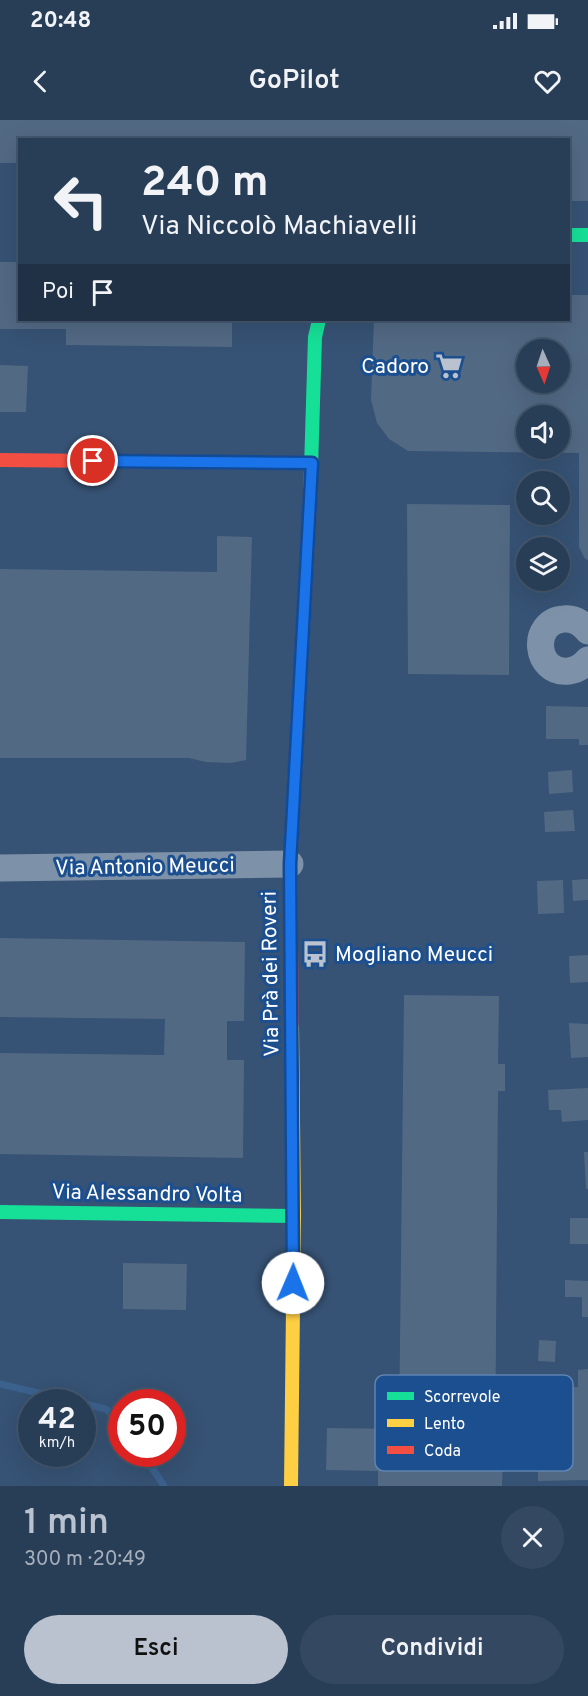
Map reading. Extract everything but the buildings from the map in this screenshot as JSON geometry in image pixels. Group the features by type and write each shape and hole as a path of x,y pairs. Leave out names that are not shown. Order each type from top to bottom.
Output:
{"main road":[{"path":"570,235 588,235"},
{"name":"Via Prà dei Roveri","path":"291,1486 294,1216 290,864 312,463 315,336 319,321"},
{"path":"0,460 312,463"},
{"name":"Via Alessandro Volta","path":"0,1212 294,1216"}],"street":[{"path":"584,666 565,671 549,666 540,652 540,643 546,627 562,619 572,619 588,630"},
{"name":"Via Antonio Meucci","path":"0,868 290,864"}],"waterway":[{"path":"0,1384 108,1411"},
{"path":"152,1467 164,1486"}],"traffic: fast":[{"path":"570,235 588,235"},
{"path":"310,501 315,337 319,321"},
{"path":"0,1212 294,1216"}],"traffic: slow":[{"path":"291,1486 294,1216 292,1023"}],"traffic: jam":[{"path":"0,460 312,463"},
{"path":"292,1023 290,864 310,501"}],"place":[{"name":"Cadoro","path":"449,366"},
{"name":"Mogliano Meucci","path":"315,954"}],"route":[{"path":"93,461 312,463 290,864 293,1283"}]}
